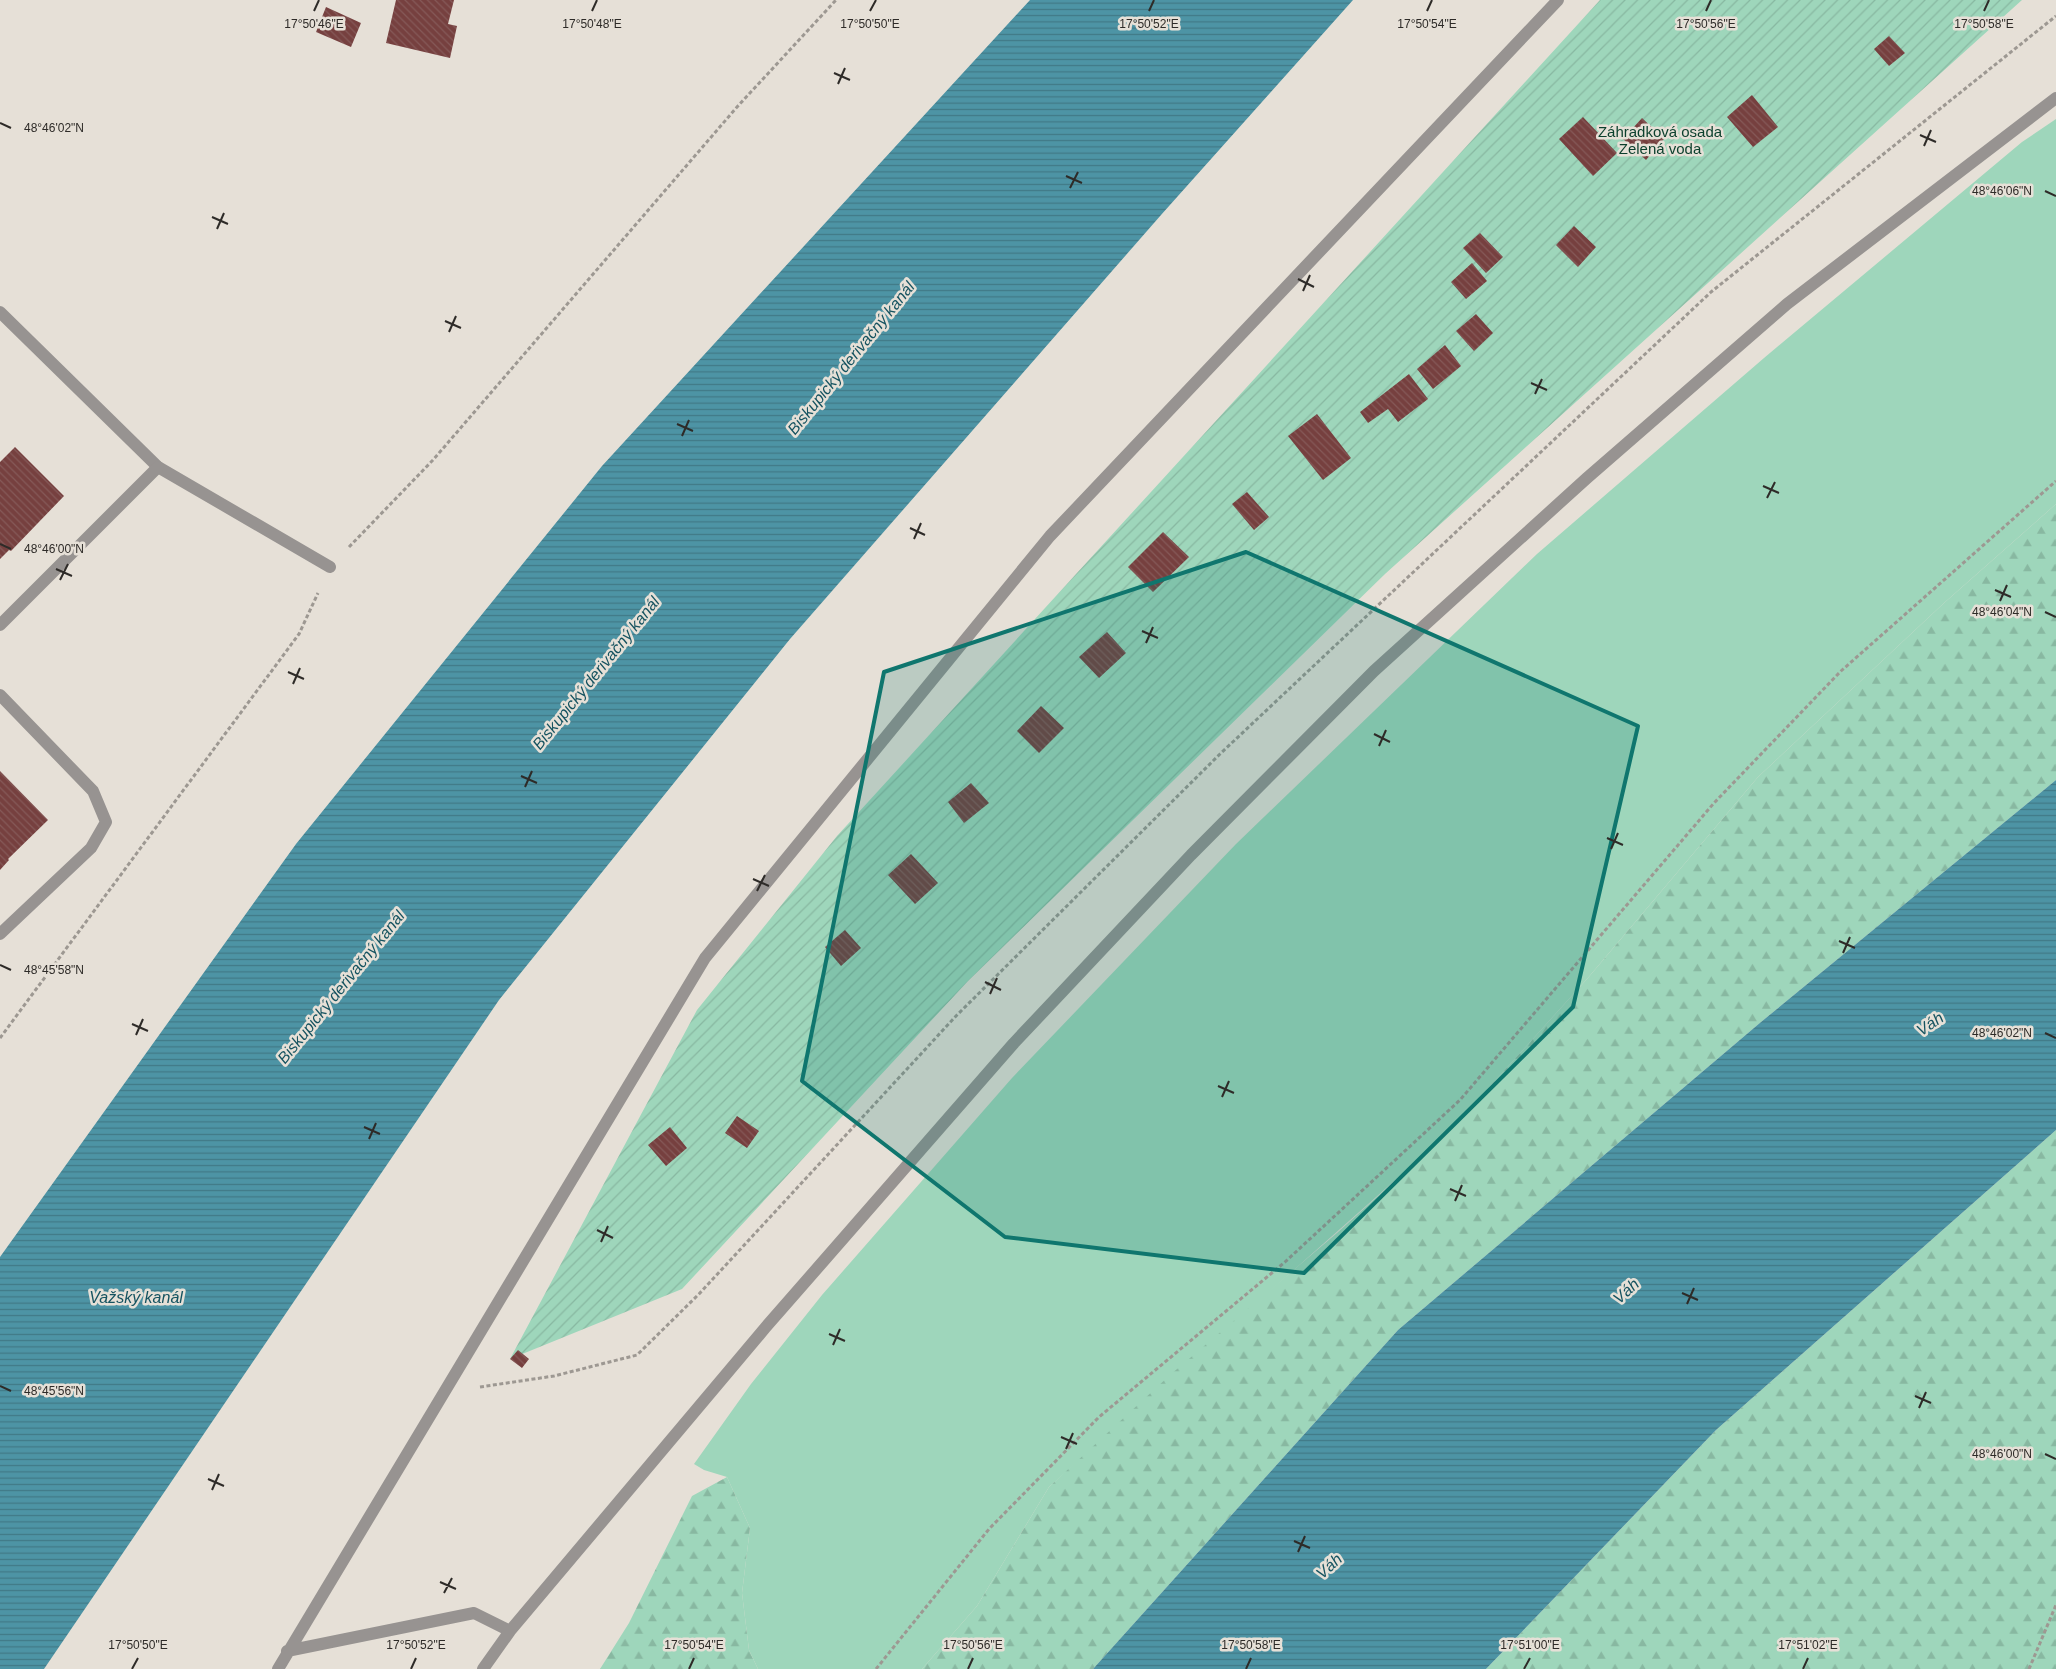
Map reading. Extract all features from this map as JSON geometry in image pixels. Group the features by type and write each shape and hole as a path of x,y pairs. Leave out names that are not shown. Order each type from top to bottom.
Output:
{"street":[{"path":"278,1669 287,1651 705,958 1050,536 1558,0"},
{"path":"483,1669 510,1631 765,1328 1014,1043 1191,855 1374,671 1587,478 1787,304 2056,98"},
{"path":"0,312 158,466 330,567"},
{"path":"0,625 158,466"},
{"path":"0,695 93,791 106,822 92,848 0,934"},
{"path":"287,1651 474,1613 510,1631"}],"path":[{"path":"0,1038 298,634 330,567 433,460 737,107 836,0"},
{"path":"449,1384 484,1388 554,1376 637,1355 699,1294 956,1016 1220,754 1711,292 2056,16"},
{"path":"876,1669 989,1529 1099,1417 1284,1262 1460,1100 1714,803 1841,671 2056,481"},
{"path":"2029,1669 2056,1605"}],"highlighted area":[{"path":"1246,552 1638,726 1573,1007 1304,1273 1005,1237 802,1081 884,672"}],"green space":[{"name":"Záhradková osada Zelená voda","path":"1600,0 2022,0 1385,574 968,981 682,1289 510,1359 697,1010 837,836"},
{"path":"2056,119 2056,504 1944,603 1758,777 1587,979 1446,1135 1049,1487 977,1606 922,1669 758,1669 749,1650 742,1593 750,1528 727,1477 704,1470 694,1464 751,1384 822,1295 1012,1078 1236,844 1537,554 1764,358 2022,142"},
{"path":"2056,504 2056,780 1761,1022 1398,1330 1093,1669 922,1669 977,1606 1049,1487 1170,1375 1337,1233 1446,1135 1587,979 1758,777 1944,603"},
{"path":"2056,1130 2056,1669 1486,1669 1716,1430"},
{"path":"727,1477 750,1528 742,1593 749,1650 758,1669 600,1669 629,1623 692,1496"}],"water":[{"name":"Važský kanál","path":"1030,0 1353,0 1161,215 790,639 499,1000 44,1669 0,1669 0,1257 296,844 602,466"},
{"name":"Váh","path":"2056,780 2056,1130 1716,1430 1486,1669 1093,1669 1398,1330 1761,1022"}],"building":[{"path":"396,0 454,0 448,24 457,26 450,58 386,43"},
{"path":"326,7 361,23 351,47 316,32"},
{"path":"1889,36 1905,53 1889,66 1874,49"},
{"path":"1752,95 1778,127 1753,147 1727,117"},
{"path":"1583,117 1617,153 1593,176 1559,139"},
{"path":"1642,118 1664,139 1646,160 1623,139"},
{"path":"1574,226 1596,247 1578,267 1556,245"},
{"path":"1480,233 1503,257 1486,273 1463,248"},
{"path":"1472,263 1487,281 1466,299 1451,282"},
{"path":"1476,314 1493,333 1474,351 1456,331"},
{"path":"1445,345 1461,366 1433,389 1417,369"},
{"path":"1409,374 1428,399 1398,422 1388,409 1368,423 1360,412"},
{"path":"1317,414 1351,458 1323,480 1288,436"},
{"path":"15,447 64,496 11,551 9,550 0,559 0,462"},
{"path":"1247,492 1269,517 1254,530 1232,504"},
{"path":"1163,532 1189,557 1153,592 1128,567"},
{"path":"1107,632 1126,653 1099,678 1079,657"},
{"path":"1041,706 1064,728 1039,753 1017,731"},
{"path":"0,771 48,820 8,859 0,870"},
{"path":"971,783 989,803 964,823 948,802"},
{"path":"911,854 938,883 915,904 888,875"},
{"path":"845,930 861,948 841,966 825,947"},
{"path":"737,1116 759,1131 747,1148 725,1133"},
{"path":"670,1127 687,1148 666,1166 648,1145"},
{"path":"518,1350 529,1359 522,1368 510,1359"}],"water label":[{"name":"Biskupický derivačný kanál","path":"851,358"},
{"name":"Biskupický derivačný kanál","path":"596,673"},
{"name":"Biskupický derivačný kanál","path":"341,987"}]}
